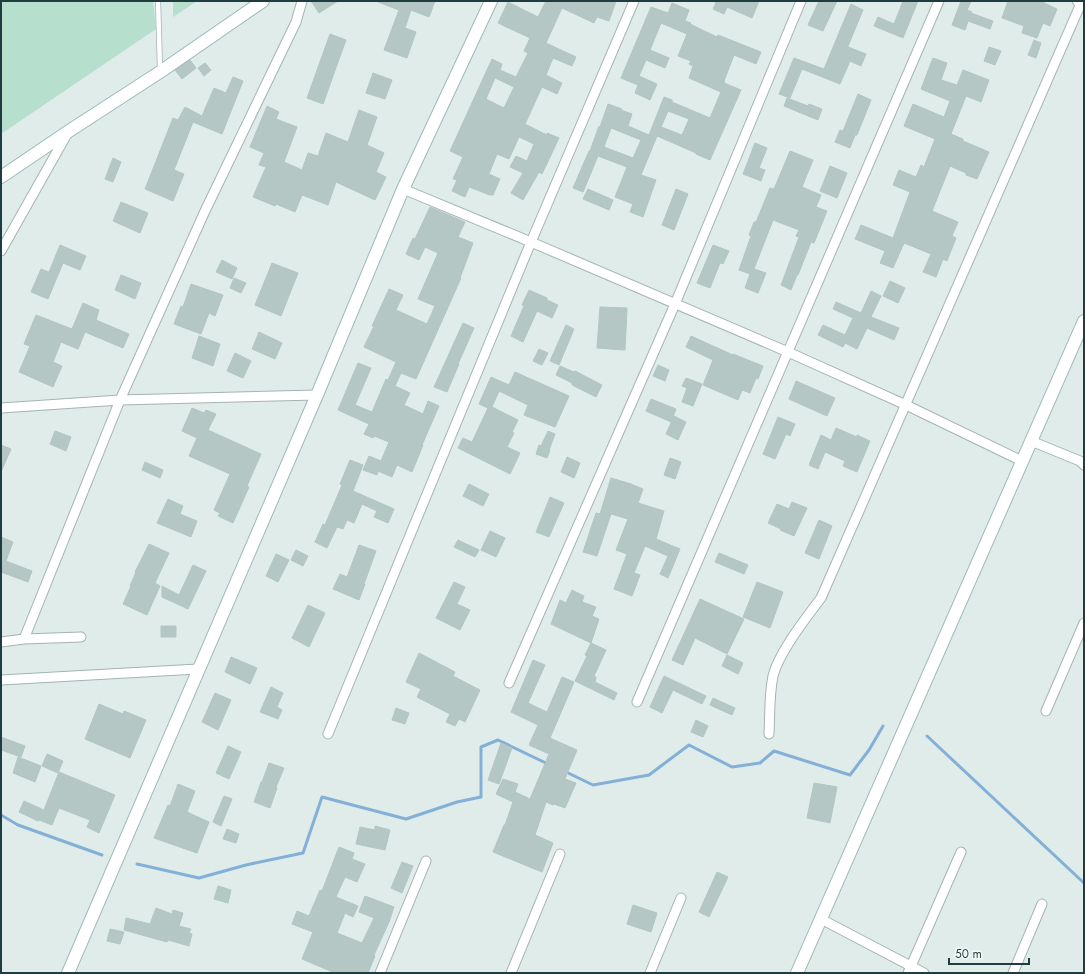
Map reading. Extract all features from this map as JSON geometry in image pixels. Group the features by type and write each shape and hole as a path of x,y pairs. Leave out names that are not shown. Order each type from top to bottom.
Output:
{"street":[{"path":"1,177 160,72 263,1"},
{"path":"24,639 120,400 205,211 296,22 302,1"},
{"path":"68,973 317,395 403,189 491,1"},
{"path":"328,734 531,242 634,1"},
{"path":"509,683 676,304 801,1"},
{"path":"637,702 939,1"},
{"path":"769,734 770,696 774,675 780,658 821,598 1082,2"},
{"path":"1,251 69,131"},
{"path":"403,189 788,352 906,405 1022,461"},
{"path":"797,973 1084,322"},
{"path":"1,408 120,400 317,395"},
{"path":"1031,441 1080,461 1084,466"},
{"path":"1046,711 1084,623"},
{"path":"1,642 24,639 81,637"},
{"path":"1,680 198,669"},
{"path":"910,970 961,852"},
{"path":"511,973 560,854"},
{"path":"380,973 426,861"},
{"path":"650,973 681,898"},
{"path":"1013,973 1042,904"},
{"path":"821,919 910,970 924,973"}],"lane":[{"path":"158,1 160,72"}],"green space":[{"path":"1,1 153,1 156,29 1,134"},
{"path":"173,1 197,1 173,17"}],"building":[{"path":"311,1 338,1 319,13"},
{"path":"435,1 429,17 411,10 405,28 416,32 407,58 384,50 399,10 378,2"},
{"path":"546,1 616,1 609,21 597,17 594,23 562,8 546,43 576,57 572,66 553,58 546,75 562,83 557,94 542,87 525,124 547,135 547,133 559,138 542,174 539,172 523,200 511,193 523,173 510,167 516,156 527,161 534,144 519,137 509,159 497,154 489,174 500,179 493,195 469,187 465,197 452,191 457,180 453,179 463,157 450,151 492,59 502,64 500,70 516,77 528,53 524,51 530,38 498,23 508,2 538,17","holes":["495,78 514,87 504,108 486,99"]},
{"path":"713,1 759,1 752,18 727,7 724,14 713,9 716,3"},
{"path":"819,1 837,1 823,31 808,25"},
{"path":"903,1 918,1 903,38 874,26 878,17 894,24"},
{"path":"961,1 971,1 967,10 972,12 971,13 993,21 990,29 968,21 965,30 952,25"},
{"path":"1008,1 1040,1 1057,9 1050,26 1043,23 1037,38 1022,33 1024,26 1002,18"},
{"path":"672,3 689,10 685,21 691,23 690,24 717,37 718,35 761,52 756,64 734,55 724,83 741,90 710,160 657,136 641,175 656,180 643,217 630,212 633,204 615,197 627,167 598,156 583,192 573,188 590,151 599,126 600,127 608,104 632,114 628,126 649,135 664,97 672,100 672,102 710,118 721,92 689,78 693,66 689,64 691,61 678,56 687,34 661,23 650,50 669,58 665,68 646,60 639,76 657,84 650,100 635,93 638,85 621,78 651,7 668,13","holes":["668,111 689,119 682,135 661,127","611,128 641,140 633,158 604,147"]},
{"path":"851,4 863,10 848,46 866,54 861,66 850,61 840,84 802,69 790,98 779,94 794,58 824,69"},
{"path":"330,34 346,40 323,104 307,98"},
{"path":"1034,40 1041,43 1036,58 1028,55"},
{"path":"989,47 1001,51 995,65 984,61"},
{"path":"933,58 947,63 941,80 957,85 963,70 989,80 981,102 966,96 951,134 989,152 977,179 950,166 932,211 958,222 952,236 956,238 947,261 943,259 936,277 923,272 931,254 904,243 893,268 880,263 885,251 855,239 861,225 893,238 910,192 893,185 899,170 916,177 921,165 924,167 935,139 904,126 913,104 944,117 950,101 921,89"},
{"path":"190,60 196,68 182,79 175,70"},
{"path":"205,63 211,70 204,76 198,68"},
{"path":"373,73 392,80 385,99 366,93"},
{"path":"233,77 243,81 222,134 193,122 174,170 184,174 173,201 145,189 173,118 178,120 185,107 202,116 214,88 226,93"},
{"path":"858,94 871,100 857,135 855,135 850,148 835,142 840,130 843,131"},
{"path":"787,98 808,106 809,104 822,109 818,120 784,106"},
{"path":"267,106 279,112 276,119 297,127 284,162 302,170 308,153 318,156 326,133 348,142 359,110 377,117 367,145 384,153 376,172 386,177 375,200 336,182 328,205 302,195 295,212 253,197 266,167 259,165 264,153 250,147"},
{"path":"755,143 767,148 759,168 765,170 761,181 743,174"},
{"path":"790,151 813,160 802,187 821,195 816,207 827,211 814,243 811,242 791,290 781,285 799,237 796,236 799,230 773,220 754,269 766,273 758,293 745,288 750,274 739,270 751,236 749,235 754,222 756,222 770,188 774,189"},
{"path":"113,158 121,162 113,182 105,179"},
{"path":"830,166 847,173 837,198 820,191"},
{"path":"588,189 613,200 609,210 583,199"},
{"path":"676,189 688,194 674,230 662,225"},
{"path":"121,202 148,213 140,233 113,221"},
{"path":"430,207 465,222 458,237 473,243 461,278 416,379 401,373 395,386 410,393 404,405 423,414 428,401 439,406 412,472 397,465 392,477 378,471 377,475 363,470 369,456 381,461 389,442 364,434 369,424 338,410 358,363 371,368 355,405 372,412 386,379 388,380 396,362 364,347 389,289 403,295 396,310 427,324 435,306 418,299 438,253 425,247 419,260 406,254"},
{"path":"60,245 86,256 80,270 63,263 48,299 31,292 41,269 49,272"},
{"path":"713,245 729,251 723,264 720,263 710,288 697,283"},
{"path":"222,260 237,268 232,279 216,272"},
{"path":"272,263 298,273 281,316 255,305"},
{"path":"121,275 141,283 135,299 115,290"},
{"path":"234,278 246,283 241,293 230,288"},
{"path":"890,281 905,288 898,303 883,296"},
{"path":"191,284 223,295 215,316 209,313 201,334 174,324 181,306 183,307"},
{"path":"529,290 558,305 552,318 537,311 523,342 511,336"},
{"path":"871,291 881,296 871,317 899,328 894,340 867,328 857,349 845,343 843,347 818,335 823,325 845,335 853,318 833,309 836,302 861,313"},
{"path":"83,303 99,310 96,320 129,334 123,348 85,332 78,349 61,342 53,362 62,366 53,387 19,372 30,346 24,344 36,315 72,329"},
{"path":"600,307 627,308 625,350 597,348"},
{"path":"463,323 474,328 447,392 434,387"},
{"path":"566,325 574,329 559,365 550,361"},
{"path":"259,332 282,343 275,359 252,349"},
{"path":"199,336 220,344 213,366 192,358"},
{"path":"691,336 733,355 763,366 750,393 742,390 738,400 703,385 713,360 686,347"},
{"path":"539,349 548,353 542,365 533,361"},
{"path":"235,353 251,361 243,378 227,371"},
{"path":"658,365 669,370 665,381 653,376"},
{"path":"560,366 574,372 575,371 602,385 596,397 556,375"},
{"path":"515,372 569,396 555,427 524,415 528,405 499,391 492,407 518,420 512,432 514,433 507,447 520,453 510,474 458,448 463,438 472,442 488,408 479,404 491,377 509,385"},
{"path":"686,378 702,384 693,406 682,402 687,388 682,386"},
{"path":"796,381 835,398 827,416 789,399"},
{"path":"651,399 676,409 671,422 646,411"},
{"path":"192,408 204,413 206,410 216,414 208,430 261,454 247,486 249,487 233,523 218,516 220,513 214,510 230,474 189,456 197,438 182,431"},
{"path":"674,416 686,422 678,440 666,434"},
{"path":"778,417 795,424 790,436 786,434 775,459 763,454"},
{"path":"836,428 870,441 857,472 843,466 845,461 825,452 818,469 809,465 821,435 831,440"},
{"path":"55,431 71,437 66,451 50,444"},
{"path":"548,431 555,434 547,458 536,454 539,445 541,446"},
{"path":"1,445 11,449 1,472"},
{"path":"567,457 580,463 574,478 561,472"},
{"path":"670,458 681,462 675,479 664,475"},
{"path":"350,460 363,465 353,491 394,509 388,523 374,517 377,511 362,504 354,523 347,520 343,529 337,527 327,548 315,542 323,524 325,525 342,485 340,484"},
{"path":"145,462 163,470 160,478 142,470"},
{"path":"611,478 643,489 638,503 664,511 656,539 680,549 668,578 660,574 668,556 645,546 634,573 640,575 632,596 614,589 627,554 616,550 628,519 611,514 597,556 583,552 596,513 600,514"},
{"path":"469,484 489,494 483,506 463,496"},
{"path":"550,497 564,503 549,537 536,532"},
{"path":"168,499 183,506 180,514 197,521 191,537 157,523"},
{"path":"792,502 807,508 794,536 768,523 777,504 789,509"},
{"path":"819,520 832,526 819,559 805,553"},
{"path":"490,531 505,538 496,557 481,550"},
{"path":"1,537 13,542 6,561 32,571 28,582 1,572"},
{"path":"458,540 479,550 475,557 454,547"},
{"path":"149,544 169,553 155,583 160,586 147,615 123,604 135,572"},
{"path":"359,545 376,551 359,600 333,589 340,574 347,577"},
{"path":"296,550 308,556 303,566 291,560"},
{"path":"719,553 748,565 744,574 715,562"},
{"path":"276,554 289,560 278,582 266,576"},
{"path":"193,565 206,571 188,609 162,597 162,586 179,595"},
{"path":"454,582 465,587 457,604 470,610 460,630 436,618"},
{"path":"757,582 783,592 770,628 743,617"},
{"path":"572,590 584,596 582,602 596,607 592,616 599,619 591,643 551,624 560,600 566,603"},
{"path":"700,599 744,619 727,654 695,638 683,665 672,660"},
{"path":"308,605 325,613 309,647 292,638"},
{"path":"161,626 176,626 176,637 161,637"},
{"path":"591,643 606,650 594,676 596,677 595,682 617,693 614,700 575,681 587,656 585,655"},
{"path":"419,653 455,672 453,676 480,690 465,722 459,719 455,726 446,722 450,714 417,697 421,689 406,682"},
{"path":"727,655 743,663 738,674 722,666"},
{"path":"231,657 257,668 250,684 225,672"},
{"path":"533,660 545,665 528,703 547,712 562,677 574,682 550,738 577,750 565,779 576,783 565,808 546,802 535,835 553,843 542,872 493,852 513,802 496,794 503,779 518,784 515,792 530,799 549,754 529,745 538,725 511,712"},
{"path":"664,676 706,696 702,704 673,690 662,713 650,707"},
{"path":"271,687 283,693 277,707 282,710 278,719 260,712"},
{"path":"215,693 231,700 218,730 202,722"},
{"path":"713,698 735,708 732,715 710,705"},
{"path":"99,704 123,714 124,711 146,720 130,758 85,739"},
{"path":"396,708 409,713 405,724 392,720"},
{"path":"696,720 708,726 703,737 691,732"},
{"path":"1,737 25,746 21,757 1,750"},
{"path":"501,743 512,748 499,784 488,780"},
{"path":"228,746 241,752 229,779 216,773"},
{"path":"47,754 63,761 58,773 42,766"},
{"path":"18,757 41,766 35,782 13,773"},
{"path":"269,763 284,768 276,787 277,788 270,808 254,802"},
{"path":"59,772 115,795 99,833 87,827 90,820 59,808 52,825 39,820 38,821 19,812 24,801 44,810"},
{"path":"814,783 837,787 830,823 807,818"},
{"path":"178,784 195,791 187,812 209,822 197,853 154,838 168,805 170,806"},
{"path":"224,796 232,799 221,826 213,822"},
{"path":"375,826 390,830 385,850 356,844 360,827 375,830"},
{"path":"227,829 239,834 236,843 223,839"},
{"path":"339,847 354,853 352,859 365,864 357,882 345,877 336,897 358,906 353,917 345,913 337,933 362,943 374,918 359,912 365,896 394,907 368,973 335,973 302,959 313,932 292,924 297,911 309,916 320,890 322,891"},
{"path":"402,862 413,866 402,893 391,888"},
{"path":"717,872 728,877 709,917 699,912"},
{"path":"218,886 231,890 228,903 214,899"},
{"path":"633,905 657,913 651,932 627,924"},
{"path":"156,908 172,914 173,910 183,913 179,926 191,929 189,933 192,934 189,946 168,940 167,942 124,930 126,918 150,924"},
{"path":"110,929 124,932 120,944 107,941"}],"waterway":[{"path":"564,771 593,785 649,775 689,745 732,767 760,763 774,751 850,775 869,750 883,726"},
{"path":"927,736 1084,883"},
{"path":"137,864 199,878 246,865 303,853 322,797 406,819 457,802 481,797 481,747 498,740 548,764"},
{"path":"1,815 18,825 102,855"}]}
